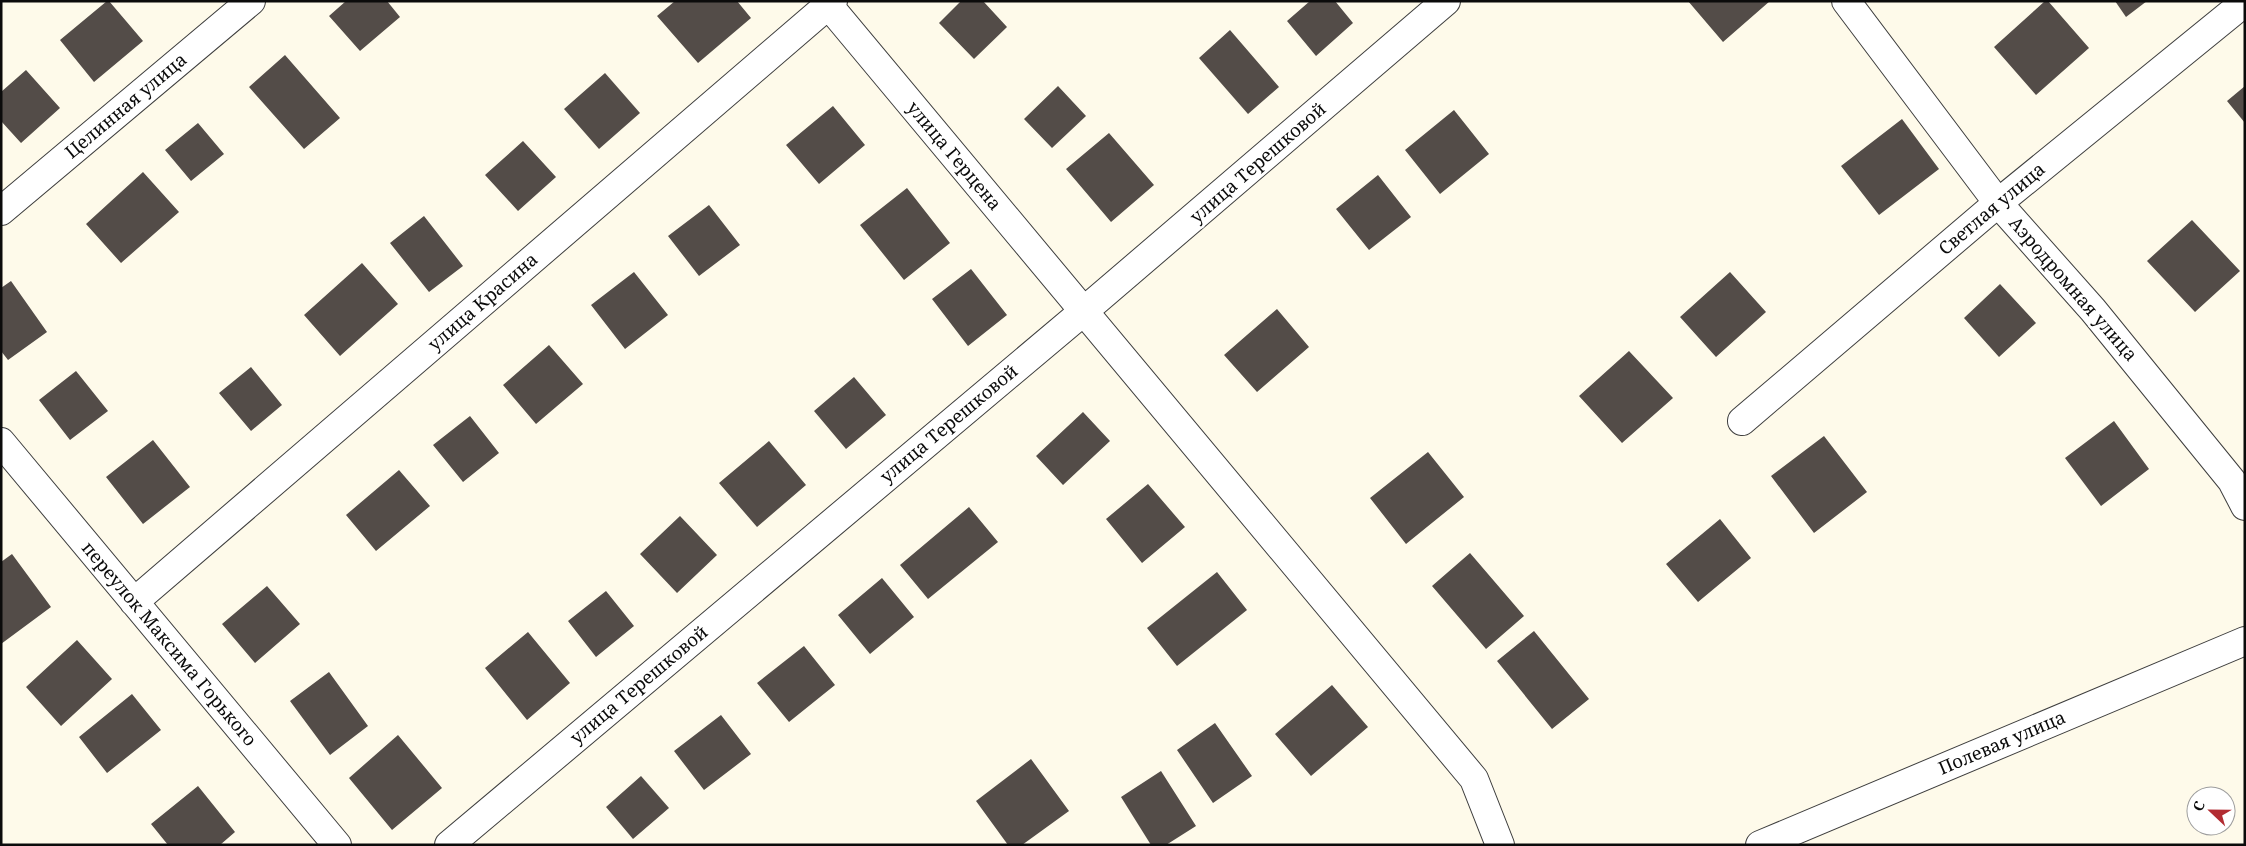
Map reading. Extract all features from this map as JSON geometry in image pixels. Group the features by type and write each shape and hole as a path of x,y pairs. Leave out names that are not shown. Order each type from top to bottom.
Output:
{"street":[{"name":"Целинная улица","path":"1,211 251,1"},
{"name":"улица Терешковой","path":"449,845 1084,311 1446,1"},
{"name":"Аэродромная улица","path":"1846,1 1998,203 2093,310 2226,473 2245,506"},
{"name":"улица Герцена","path":"828,2 1474,778 1500,845"},
{"name":"улица Красина","path":"134,602 828,2"},
{"name":"Светлая улица","path":"1742,421 1998,203 2245,2"},
{"name":"переулок Максима Горького","path":"1,442 337,845"},
{"name":"Полевая улица","path":"1760,845 2245,641"}],"building":[{"path":"107,1 143,41 94,82 60,40"},
{"path":"346,1 387,1 400,17 360,51 329,16"},
{"path":"675,1 737,1 751,18 698,63 657,16"},
{"path":"961,1 983,1 1007,27 974,59 939,23"},
{"path":"1310,1 1335,1 1353,23 1316,56 1287,21"},
{"path":"1688,1 1770,1 1723,42"},
{"path":"2045,1 2048,1 2089,48 2036,95 1994,47"},
{"path":"2115,1 2147,1 2126,17"},
{"path":"1230,30 1279,87 1248,114 1199,58"},
{"path":"285,55 340,118 304,149 249,87"},
{"path":"26,70 60,108 21,143 1,121 1,92"},
{"path":"605,73 640,113 599,149 564,109"},
{"path":"1058,86 1086,116 1052,148 1024,119"},
{"path":"2245,86 2245,123 2227,101"},
{"path":"833,106 865,145 819,184 786,145"},
{"path":"1454,110 1489,154 1440,194 1405,150"},
{"path":"1902,119 1939,169 1879,215 1841,166"},
{"path":"198,123 224,154 191,181 165,150"},
{"path":"1109,133 1154,185 1111,222 1066,169"},
{"path":"523,141 556,177 518,211 485,175"},
{"path":"143,172 179,212 121,263 86,224"},
{"path":"1378,175 1411,217 1369,250 1336,209"},
{"path":"907,188 950,243 904,280 860,225"},
{"path":"709,205 740,245 699,276 668,236"},
{"path":"424,216 463,266 429,292 390,243"},
{"path":"2192,220 2240,271 2195,312 2147,261"},
{"path":"362,263 398,304 340,356 304,315"},
{"path":"971,269 1007,315 968,346 932,299"},
{"path":"634,272 668,315 625,349 591,305"},
{"path":"1730,272 1766,312 1716,357 1680,317"},
{"path":"11,281 47,332 8,360 1,351 1,288"},
{"path":"2000,284 2036,323 1999,357 1964,318"},
{"path":"1277,309 1309,347 1257,392 1224,355"},
{"path":"549,345 583,384 536,424 503,385"},
{"path":"1629,351 1673,398 1622,443 1579,396"},
{"path":"251,367 282,405 251,431 219,393"},
{"path":"76,371 108,411 70,440 39,400"},
{"path":"854,377 886,415 846,449 814,411"},
{"path":"1083,412 1110,441 1063,485 1036,456"},
{"path":"470,416 499,453 463,482 433,445"},
{"path":"2114,421 2149,469 2101,506 2065,458"},
{"path":"1824,436 1867,492 1814,533 1771,476"},
{"path":"153,440 190,487 143,524 106,477"},
{"path":"769,441 806,485 757,527 719,483"},
{"path":"1428,452 1464,497 1406,544 1370,498"},
{"path":"399,470 430,506 376,551 346,515"},
{"path":"1148,484 1185,527 1142,563 1106,519"},
{"path":"969,507 998,542 928,599 900,565"},
{"path":"680,516 717,555 677,593 640,554"},
{"path":"1720,519 1751,558 1698,602 1666,564"},
{"path":"1470,553 1524,616 1486,649 1432,586"},
{"path":"12,554 51,607 1,644 1,562"},
{"path":"1217,572 1247,610 1177,666 1147,628"},
{"path":"882,578 914,617 870,654 838,615"},
{"path":"267,586 300,624 255,663 222,624"},
{"path":"606,591 634,626 596,657 568,621"},
{"path":"1534,631 1589,699 1552,729 1497,661"},
{"path":"528,632 570,683 527,720 485,668"},
{"path":"77,640 112,679 61,726 26,687"},
{"path":"804,646 835,685 789,722 757,683"},
{"path":"329,672 368,726 330,755 290,701"},
{"path":"1332,685 1368,727 1311,776 1275,734"},
{"path":"132,694 161,730 107,773 79,737"},
{"path":"721,715 751,754 704,790 674,751"},
{"path":"1215,723 1252,776 1213,803 1177,750"},
{"path":"398,735 442,788 392,830 349,778"},
{"path":"1031,759 1069,811 1022,845 1008,845 976,801"},
{"path":"1161,771 1196,826 1166,845 1151,845 1121,797"},
{"path":"641,776 669,808 633,839 606,807"},
{"path":"198,786 235,832 220,845 168,845 151,824"}]}
